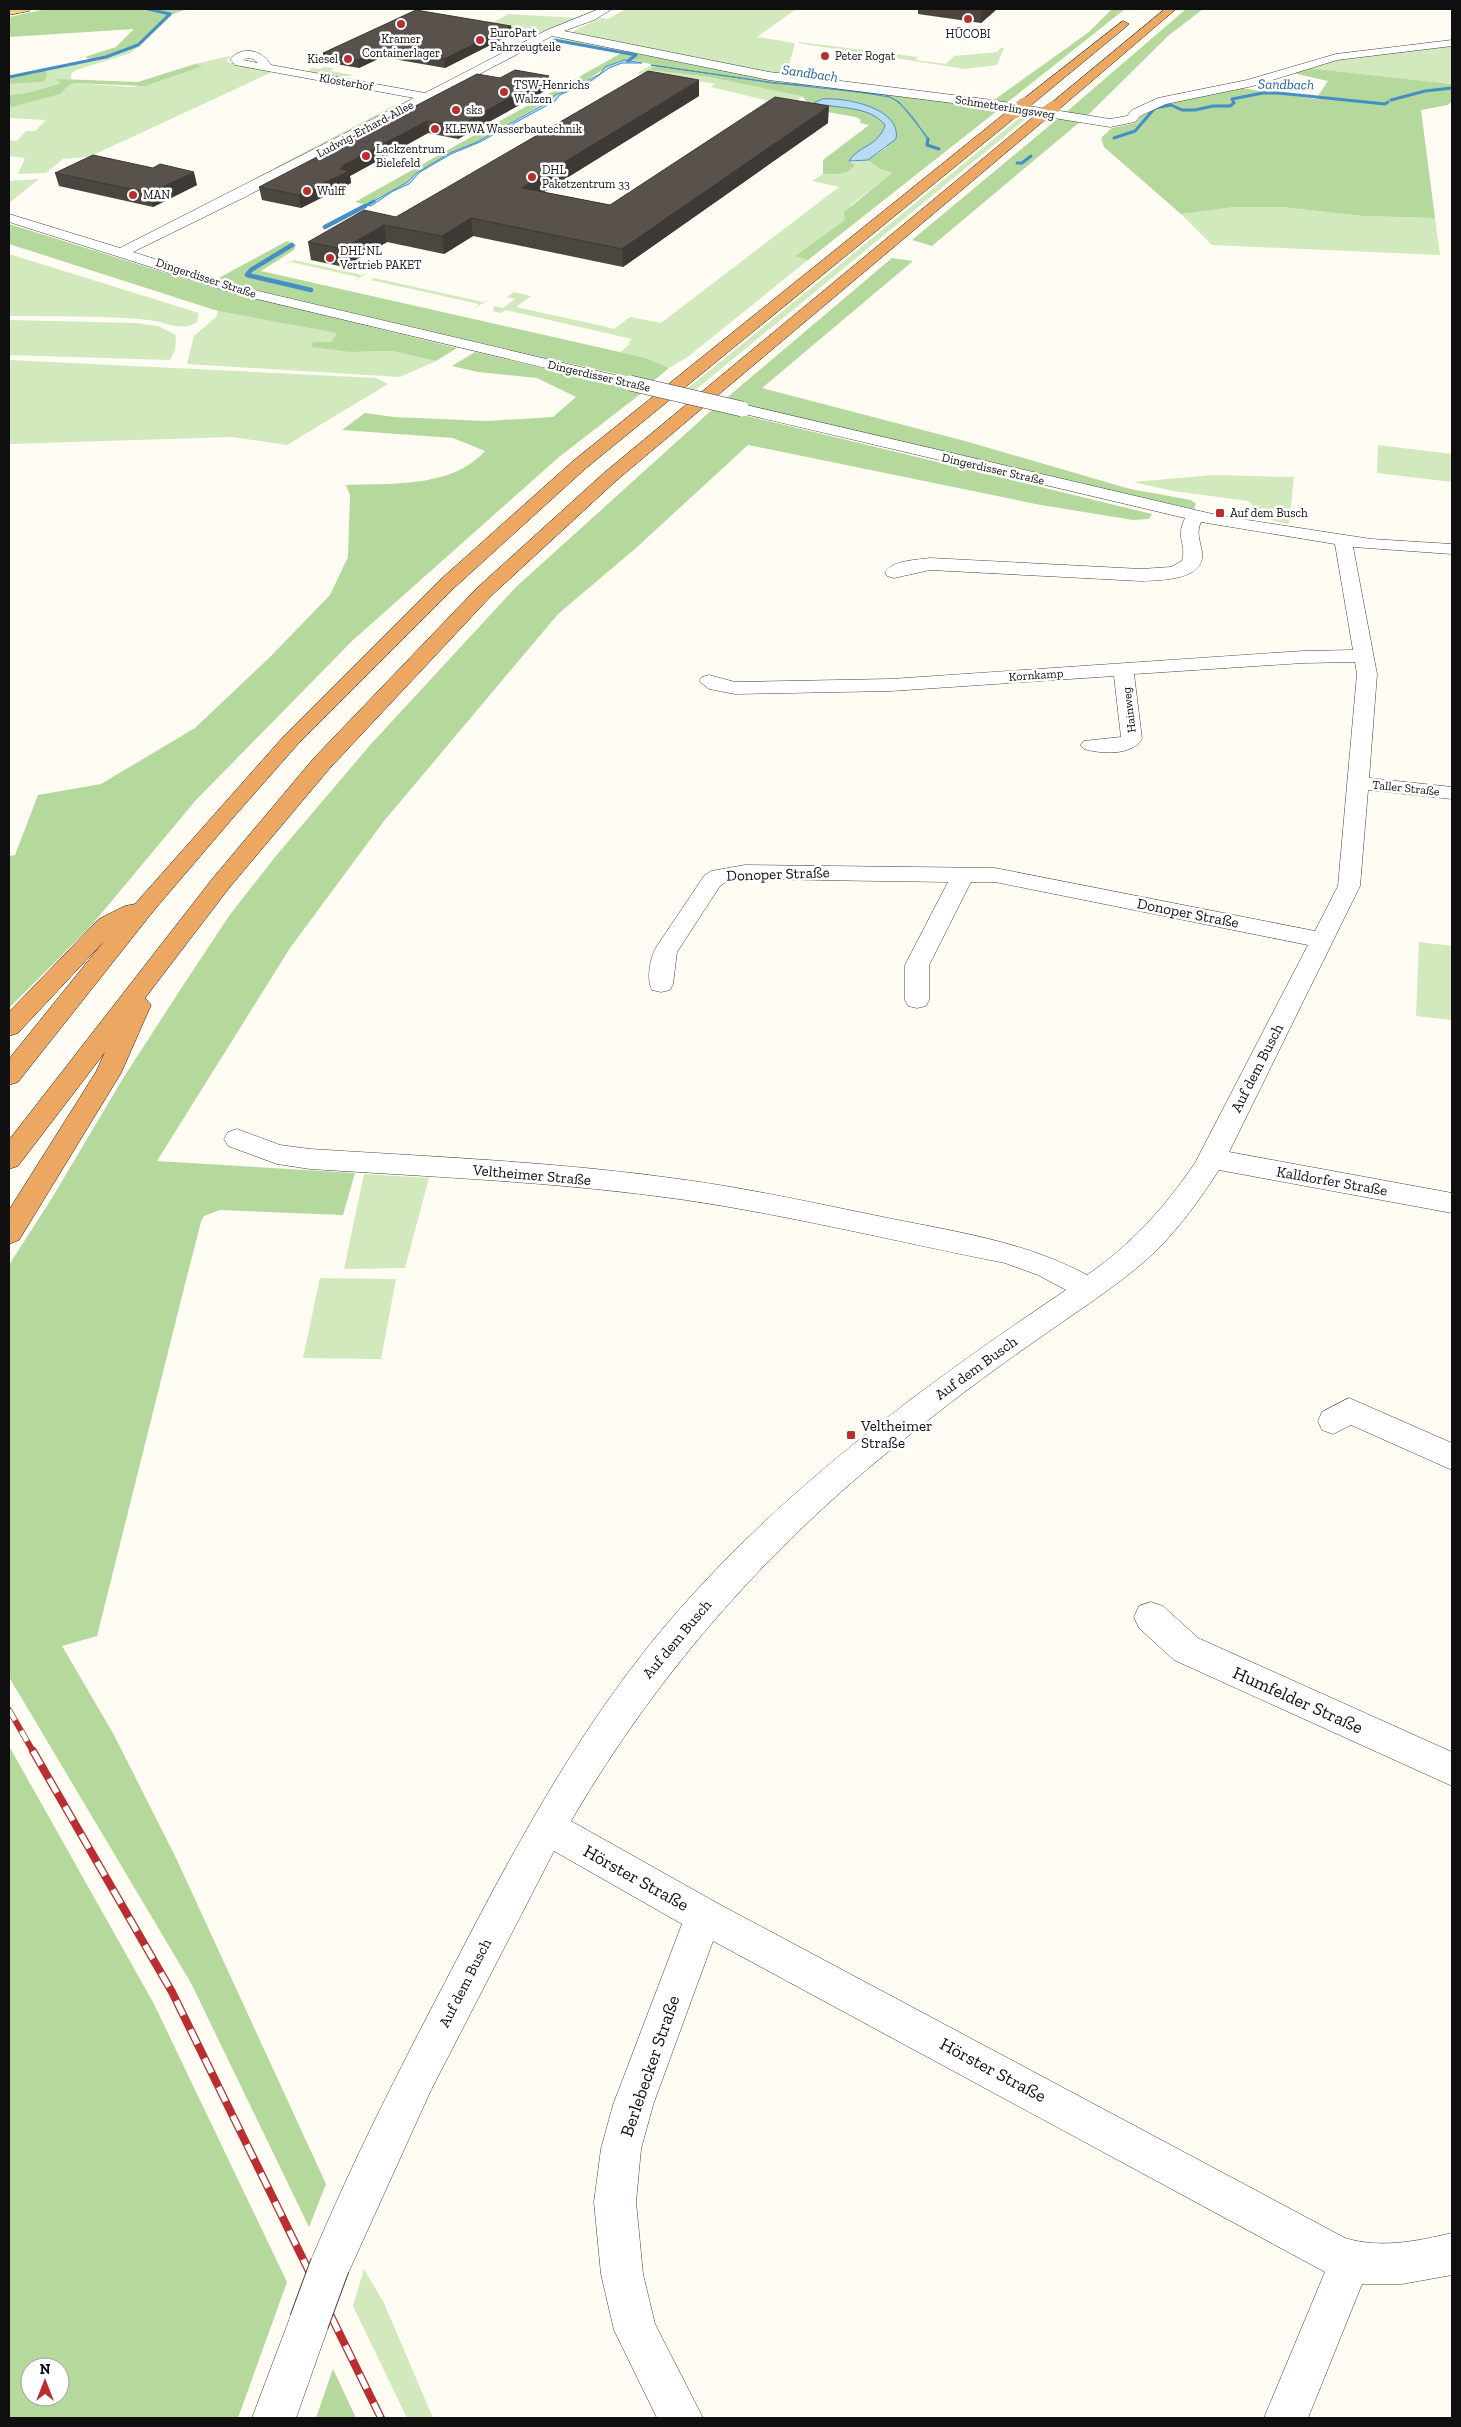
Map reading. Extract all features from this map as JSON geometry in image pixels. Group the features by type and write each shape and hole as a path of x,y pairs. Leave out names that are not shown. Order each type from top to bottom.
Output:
{"highway":[{"path":"9,1159 159,960 221,883 322,763 491,586 611,476 1171,9"},
{"path":"9,1076 147,904 291,740 446,584 566,476 1136,14"},
{"path":"9,1027 107,924 147,904"},
{"path":"9,1233 108,1073 159,960"}],"main road":[{"path":"9,12 25,9"}],"street":[{"name":"Ludwig-Erhard-Allee","path":"122,252 242,193 550,32 590,18 607,9"},
{"name":"Schmetterlingsweg","path":"550,32 769,76 985,103 1110,123 1130,119 1136,112 1162,101 1249,83 1336,57 1452,43"},
{"name":"Klosterhof","path":"266,68 426,97"},
{"name":"Dingerdisser Straße","path":"9,218 241,291 1195,515 1344,540 1409,548 1452,549"},
{"path":"894,572 915,566 938,564 1141,575 1171,573 1181,570 1191,563 1193,555 1188,530 1195,515"},
{"name":"Auf dem Busch","path":"274,2418 330,2265 355,2205 398,2114 546,1827 616,1715 649,1671 718,1592 797,1513 870,1448 1145,1243 1192,1189 1212,1159 1349,886 1366,682 1364,656 1344,540"},
{"name":"Kornkamp","path":"709,681 716,685 735,688 874,686 1325,656 1364,656"},
{"name":"Hainweg","path":"1091,745 1118,745 1130,742 1132,738 1123,669"},
{"name":"Taller Straße","path":"1359,782 1452,792"},
{"name":"Donoper Straße","path":"661,984 665,952 712,881 719,876 744,872 964,873 995,875 1323,940"},
{"path":"917,1000 917,965 964,873"},
{"name":"Veltheimer Straße","path":"237,1139 277,1154 310,1159 598,1180 752,1201 1007,1253 1048,1267 1087,1288"},
{"name":"Kalldorfer Straße","path":"1212,1159 1452,1202"},
{"path":"1333,1421 1349,1411 1452,1457"},
{"name":"Humfelder Straße","path":"1151,1617 1186,1650 1452,1769"},
{"name":"Hörster Straße","path":"546,1827 704,1916 1313,2244 1351,2260 1373,2263 1409,2262 1452,2254"},
{"name":"Berlebecker Straße","path":"681,2418 635,2330 622,2274 615,2202 621,2149 633,2105 704,1916"},
{"path":"1286,2418 1351,2260"}],"green space":[{"path":"46,9 187,9 173,14 140,46 108,57 46,70 47,75 44,82 9,84 9,76 92,60 85,57 116,47 134,29 9,37 9,17"},
{"path":"626,9 796,9 757,37 795,43 786,76 556,40 600,18 608,19"},
{"path":"1112,9 1125,9 1004,105 994,100 1089,32"},
{"path":"1186,9 1203,9 1168,36 1088,115 1064,114"},
{"path":"509,14 578,18 542,32 527,35 520,35 524,31 488,25"},
{"path":"798,43 918,57 915,60 946,64 954,56 998,52 1000,48 1004,48 997,65 965,69"},
{"path":"140,46 128,54 76,70 71,74 71,79 61,79 59,84 27,93 9,95 9,84 44,82 44,71 108,57"},
{"path":"1452,46 1452,84 1308,68 1336,60"},
{"path":"625,51 815,83 1002,107 808,260 795,256 845,220 844,212 892,173 880,169 868,160 886,148 895,127 888,119 869,106 848,100 826,100 815,103 862,111 871,114 886,125 875,141 849,161 855,165 849,171 840,174 823,174 823,160 869,125 860,123 861,120 856,117 797,107 806,101 802,96 708,77 650,70 654,65 630,60 613,63 580,85 563,92 477,142 450,153 418,172 406,183 367,205 355,202"},
{"path":"234,55 228,58 227,62 272,72 89,157 63,159 46,173 18,174 25,158 9,156 9,140 17,141 26,131 35,131 46,120 9,118 9,108 59,94 75,83 133,87 202,66 195,64"},
{"path":"195,64 203,66 145,86 75,83 68,86 60,94 9,108 9,95 27,93 59,84 60,82 55,80 138,82"},
{"path":"651,65 658,71 708,77 803,96 790,106 711,87 715,84 658,74 636,74"},
{"path":"324,67 334,68 330,71 354,75 338,78 307,72 312,68 320,69"},
{"path":"1308,68 1452,84 1452,101 1448,105 1421,110 1435,218 1364,216 1281,207 1235,207 1181,214 1104,147 1101,138 1112,128 1135,123 1143,114 1163,104 1241,88 1316,99 1328,81 1292,73"},
{"path":"395,105 399,108 389,110 274,168"},
{"path":"1027,112 1033,113 694,391 687,389"},
{"path":"1061,116 1081,121 932,246 912,240"},
{"path":"868,160 880,169 893,173 852,204 845,220 796,255 808,260 689,356 669,368 646,358 620,352 630,344 628,343 632,339 506,310 500,313 493,311 494,306 503,308 515,299 507,297 514,292 531,296 516,307 614,329 630,317 661,323 839,187 812,181 823,174 834,175 855,165 852,162"},
{"path":"39,179 9,203 9,181"},
{"path":"1235,207 1281,207 1364,216 1435,218 1440,255 1212,245 1181,214"},
{"path":"9,224 224,291 457,348 436,361 392,351 351,352 312,347 313,342 331,342 337,333 218,311 9,244"},
{"path":"287,241 296,245 294,250 261,271 646,358 669,368 652,382 291,300 217,279"},
{"path":"9,254 199,313 197,322 185,326 173,326 132,318 9,316"},
{"path":"892,258 913,261 762,388 965,441 1130,489 1191,500 1196,504 1194,509 1008,468 724,400"},
{"path":"294,260 362,275 369,272 354,281 358,277 291,262 283,265"},
{"path":"374,278 483,302 490,299 475,308 479,304 371,280"},
{"path":"218,311 338,333 331,342 313,342 351,352 392,351 436,361 400,377 187,364 194,336 216,317"},
{"path":"9,320 135,323 158,326 176,335 175,350 170,360 9,355"},
{"path":"475,352 643,392 559,457 352,641 196,800 90,927 9,1008 9,856 15,855 38,795 101,784 195,728 271,656 330,595 348,557 350,495 346,485 401,483 439,477 456,472 471,463 485,451 453,438 342,430 365,413 394,417 486,421 553,417 576,397 537,378 478,372 452,366"},
{"path":"9,360 376,378 388,384 287,445 232,437 9,444"},
{"path":"714,408 1152,514 1149,519 1133,520 1041,505 748,445 636,548 558,614 384,821 290,948 157,1161 355,1173 343,1215 220,1210 204,1216 186,1280 97,1636 62,1646 114,1735 176,1858 326,2184 309,2227 191,1983 9,1677 9,1265 52,1198 122,1080 184,984 229,916 275,857 371,744 516,587"},
{"path":"1378,445 1452,454 1452,482 1377,473"},
{"path":"1213,475 1294,477 1289,524 1267,519 1248,501 1173,491 1133,482"},
{"path":"1419,942 1452,946 1452,1020 1416,1016"},
{"path":"364,1174 429,1178 405,1268 344,1269"},
{"path":"320,1278 396,1279 381,1359 303,1358"},
{"path":"9,1746 154,2004 287,2282 238,2418 9,2418"},
{"path":"364,2269 384,2303 433,2418 407,2418 353,2306"},
{"path":"333,2369 356,2418 316,2418"}],"water":[{"path":"624,60 642,63 622,63 609,68 591,81 560,95 555,101 480,142 451,154 420,172 409,184 393,191 371,206 367,205 406,183 418,172 450,153 477,142 550,101 555,95 600,74 605,67"},
{"path":"1288,81 1305,82 1311,87 1298,91 1281,86 1280,84"},
{"path":"777,83 818,86 855,92"},
{"path":"855,92 886,95 890,97"},
{"path":"822,99 844,100 881,112 890,119 895,128 896,139 868,160 849,161 878,138 885,125 870,114 862,111 814,103"},
{"path":"901,105 911,115 920,128"},
{"path":"920,128 929,139 928,145 931,147 926,145 927,139"}],"building":[{"path":"416,10 511,26 444,59 381,48 358,60 323,53"},
{"path":"515,70 549,76 457,127 427,121 342,166 344,167 340,169 349,171 299,195 259,187 477,74 500,78"},
{"path":"648,71 699,80 522,188 610,205 775,97 829,106 622,249 471,218 442,236 384,225 342,249 308,242 364,210 396,217"},
{"path":"93,155 153,168 160,164 194,172 150,193 55,173"}],"waterway":[{"path":"9,77 106,57 138,45 170,14 148,9"},
{"path":"554,40 636,55 628,61"},
{"name":"Sandbach","path":"1391,100 1425,91 1452,88"},
{"name":"Sandbach","path":"1114,138 1135,131 1155,108 1171,105 1182,110 1230,106 1234,103 1232,99 1263,93 1385,104 1388,102"},
{"name":"Sandbach","path":"928,139 927,145 939,149"},
{"name":"Sandbach","path":"1017,163 1022,163 1031,156"},
{"name":"Sandbach","path":"363,207 374,201"},
{"name":"Sandbach","path":"325,227 365,206"},
{"name":"Sandbach","path":"292,245 251,270 247,275 311,290"}],"railway":[{"path":"9,1710 34,1753"},
{"path":"33,1751 172,1992 381,2418"}],"place":[{"name":"HÜCOBI","path":"968,19"},
{"name":"Kramer Containerlager","path":"401,24"},
{"name":"EuroPart Fahrzeugteile","path":"480,40"},
{"name":"Peter Rogat","path":"825,56"},
{"name":"Kiesel","path":"348,59"},
{"name":"TSW-Henrichs Walzen","path":"504,92"},
{"name":"sks","path":"456,110"},
{"name":"KLEWA Wasserbautechnik","path":"435,129"},
{"name":"Lackzentrum Bielefeld","path":"366,156"},
{"name":"DHL Paketzentrum 33","path":"532,177"},
{"name":"Wulff","path":"307,191"},
{"name":"MAN","path":"133,195"},
{"name":"DHL NL Vertrieb PAKET","path":"330,258"},
{"name":"Auf dem Busch","path":"1220,513"},
{"name":"Veltheimer Straße","path":"851,1435"}]}
